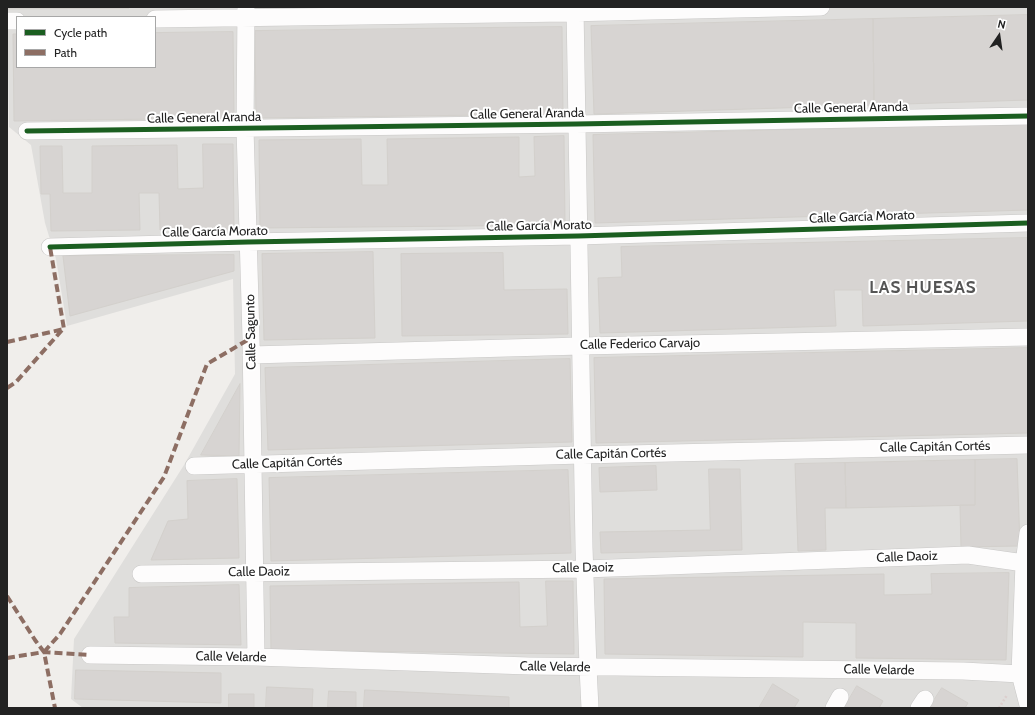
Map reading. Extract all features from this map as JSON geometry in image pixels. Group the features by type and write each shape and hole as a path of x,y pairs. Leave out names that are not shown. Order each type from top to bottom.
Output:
{"street":[{"path":"156,19 248,10 299,12 821,7"},
{"name":"Calle Sagunto","path":"248,10 245,128 251,355 256,658"},
{"path":"575,10 582,455 590,708"},
{"name":"Calle General Aranda","path":"27,131 576,124 1028,116"},
{"name":"Calle García Morato","path":"50,247 578,236 1028,223"},
{"name":"Calle Federico Carvajo","path":"251,355 580,346 1028,337"},
{"name":"Calle Capitán Cortés","path":"194,466 582,455 1028,445"},
{"path":"1028,533 1024,563 1020,674 1028,705"},
{"name":"Calle Daoiz","path":"141,574 585,569 968,555 1024,563"},
{"name":"Calle Velarde","path":"90,655 588,667 963,671 1020,674"}],"shaded area":[{"path":"7,7 1028,7 1028,708 83,708 71,699 74,639 184,465 235,374 233,279 67,326 56,259 45,223 31,145 9,127"}],"building":[{"path":"7,7 129,7 129,8 7,9"},
{"path":"1028,15 1028,100 874,105 873,19"},
{"path":"873,19 874,105 594,114 591,26"},
{"path":"562,27 563,114 256,118 255,31"},
{"path":"233,32 234,118 14,121 13,34 16,34 16,68 156,68 156,33"},
{"path":"1028,124 1028,210 595,223 593,135"},
{"path":"564,136 565,225 260,228 259,140 361,139 362,185 388,185 387,139 519,137 519,177 535,176 534,137"},
{"path":"203,144 233,144 234,229 160,230 159,193 139,193 140,230 51,231 50,194 41,194 40,146 62,146 63,193 92,193 92,146 177,145 178,189 203,188"},
{"path":"1028,238 1028,321 863,326 862,290 834,290 836,326 600,333 598,278 622,277 621,247"},
{"path":"373,252 375,338 264,340 262,254"},
{"path":"503,253 504,290 567,289 568,334 402,336 401,254"},
{"path":"234,255 234,271 70,316 63,256"},
{"path":"1028,348 1028,433 596,443 594,358"},
{"path":"570,359 572,442 268,450 265,368"},
{"path":"240,384 239,456 201,455"},
{"path":"1017,459 1020,546 961,547 960,505 975,505 975,460"},
{"path":"975,460 975,505 846,508 845,463"},
{"path":"845,463 846,508 825,508 826,550 798,551 795,464"},
{"path":"656,466 657,490 600,492 599,468"},
{"path":"709,469 740,469 742,550 601,553 600,532 710,530"},
{"path":"568,470 571,553 271,561 269,478"},
{"path":"237,479 239,558 151,560 168,521 188,519 187,481"},
{"path":"1009,573 1006,660 856,658 856,623 803,622 803,657 605,654 604,579 884,574 884,595 932,594 931,574"},
{"path":"546,581 573,581 574,654 271,650 270,586 519,582 520,627 547,626"},
{"path":"239,585 241,645 115,643 114,617 129,617 129,588"},
{"path":"76,670 221,673 221,703 75,699"},
{"path":"773,684 799,700 794,708 759,708"},
{"path":"857,686 883,701 879,708 844,708"},
{"path":"267,687 313,689 312,708 266,708"},
{"path":"942,688 968,703 965,708 929,708"},
{"path":"365,690 509,697 509,708 364,708"},
{"path":"329,691 356,692 356,708 328,707"},
{"path":"229,694 254,694 254,708 229,708"}],"marked path":[{"path":"7,342 64,329 50,247"},
{"path":"7,388 16,382 63,329"},
{"path":"44,652 60,634 164,477 207,364 251,338"},
{"path":"7,596 44,652 55,708"},
{"path":"7,658 44,652 90,655"}],"cycle path":[{"path":"27,131 576,124 1028,116"},
{"path":"50,247 578,236 1028,223"}],"district":[{"name":"LAS HUESAS","path":"923,288"}]}
